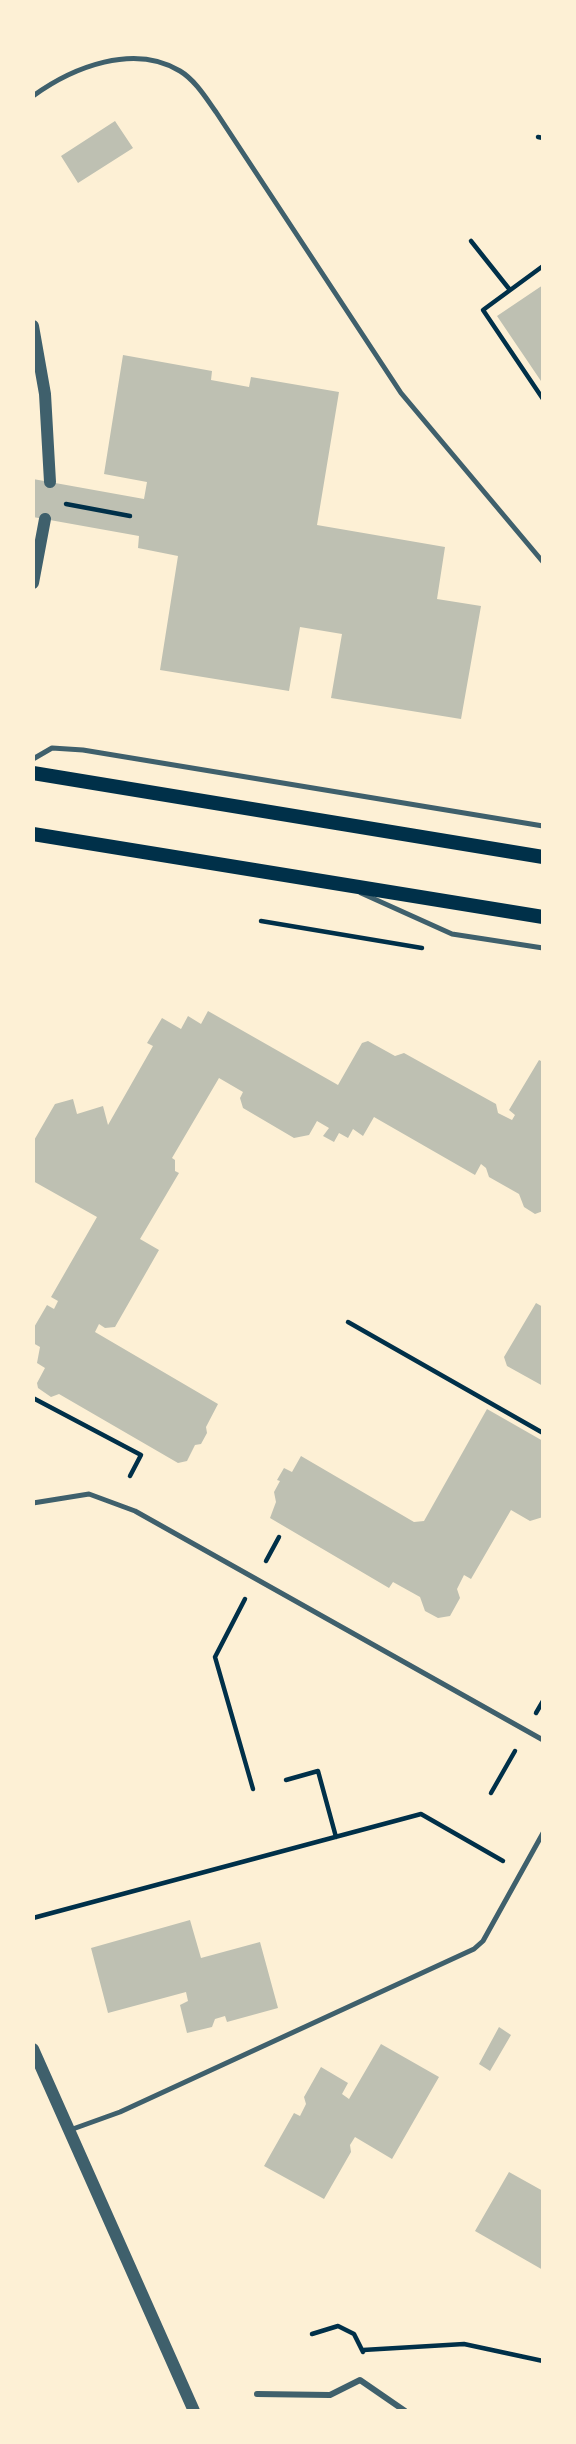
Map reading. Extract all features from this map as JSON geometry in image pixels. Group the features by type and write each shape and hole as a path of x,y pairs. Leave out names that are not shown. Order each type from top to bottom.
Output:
{"main road":[{"path":"33,773 543,857"},
{"path":"33,834 543,917"}],"street":[{"path":"33,326 45,394 50,482"},
{"path":"33,583 45,519"},
{"path":"33,2049 194,2411"},
{"path":"257,2395 330,2395 360,2380 405,2411"}],"lane":[{"path":"33,96 50,84 93,64 142,61 182,72 216,112 401,393 543,562"},
{"path":"33,759 52,748 94,752 543,826"},
{"path":"346,886 452,934 543,948"},
{"path":"33,1503 78,1494 103,1497 135,1511 543,1740"},
{"path":"69,2130 120,2112 474,1949 483,1941 543,1833"}],"path":[{"path":"471,241 510,290"},
{"path":"543,266 483,310 543,399"},
{"path":"58,502 131,516"},
{"path":"261,921 433,950"},
{"path":"348,1322 543,1433"},
{"path":"33,1398 141,1455 130,1476"},
{"path":"253,1789 215,1657 279,1537"},
{"path":"286,1780 318,1771 336,1837"},
{"path":"33,1918 421,1814 522,1871"},
{"path":"312,2334 338,2326 354,2334 363,2350 360,2380"},
{"path":"363,2350 464,2344 543,2361"}],"building":[{"path":"115,121 133,148 78,183 61,156"},
{"path":"543,285 543,384 497,316"},
{"path":"123,355 212,371 211,380 249,387 251,377 339,392 317,525 445,547 437,599 481,606 461,719 331,698 342,634 300,627 289,691 160,670 178,556 138,548 139,536 33,517 33,479 144,499 147,482 104,474"},
{"path":"208,1011 338,1085 362,1043 368,1041 395,1056 404,1053 496,1104 498,1113 512,1120 515,1115 509,1110 539,1060 543,1062 543,1211 535,1214 524,1207 519,1194 489,1177 486,1168 481,1164 475,1175 374,1117 363,1136 353,1129 348,1138 339,1133 334,1142 323,1136 329,1128 317,1121 309,1135 294,1138 243,1108 240,1098 243,1092 219,1078 172,1158 175,1160 175,1171 179,1173 140,1239 159,1250 115,1327 105,1328 99,1324 95,1332 218,1404 201,1444 195,1445 187,1461 178,1463 59,1394 51,1397 38,1388 37,1383 45,1368 37,1363 40,1347 33,1343 33,1329 47,1305 54,1309 58,1301 51,1297 97,1217 33,1181 33,1142 55,1104 73,1099 77,1114 103,1106 108,1125 153,1046 147,1043 162,1018 181,1029 188,1016 201,1024"},
{"path":"536,1303 543,1307 543,1386 507,1366 504,1357"},
{"path":"487,1409 543,1441 543,1517 530,1521 511,1510 471,1579 464,1575 457,1589 460,1598 450,1616 438,1618 425,1611 420,1597 393,1582 389,1588 270,1518 276,1502 274,1492 280,1481 277,1480 284,1468 292,1472 301,1456 414,1522 424,1521"},
{"path":"190,1920 201,1958 260,1942 278,2008 227,2022 225,2016 215,2019 212,2027 187,2033 180,2005 188,2001 186,1992 108,2013 91,1948"},
{"path":"499,2027 511,2035 490,2071 479,2064"},
{"path":"381,2044 439,2077 392,2159 355,2137 350,2145 351,2152 324,2199 264,2166 294,2113 300,2116 306,2104 304,2097 321,2067 348,2083 342,2094 349,2099"},
{"path":"509,2172 543,2191 543,2270 475,2231"}]}
